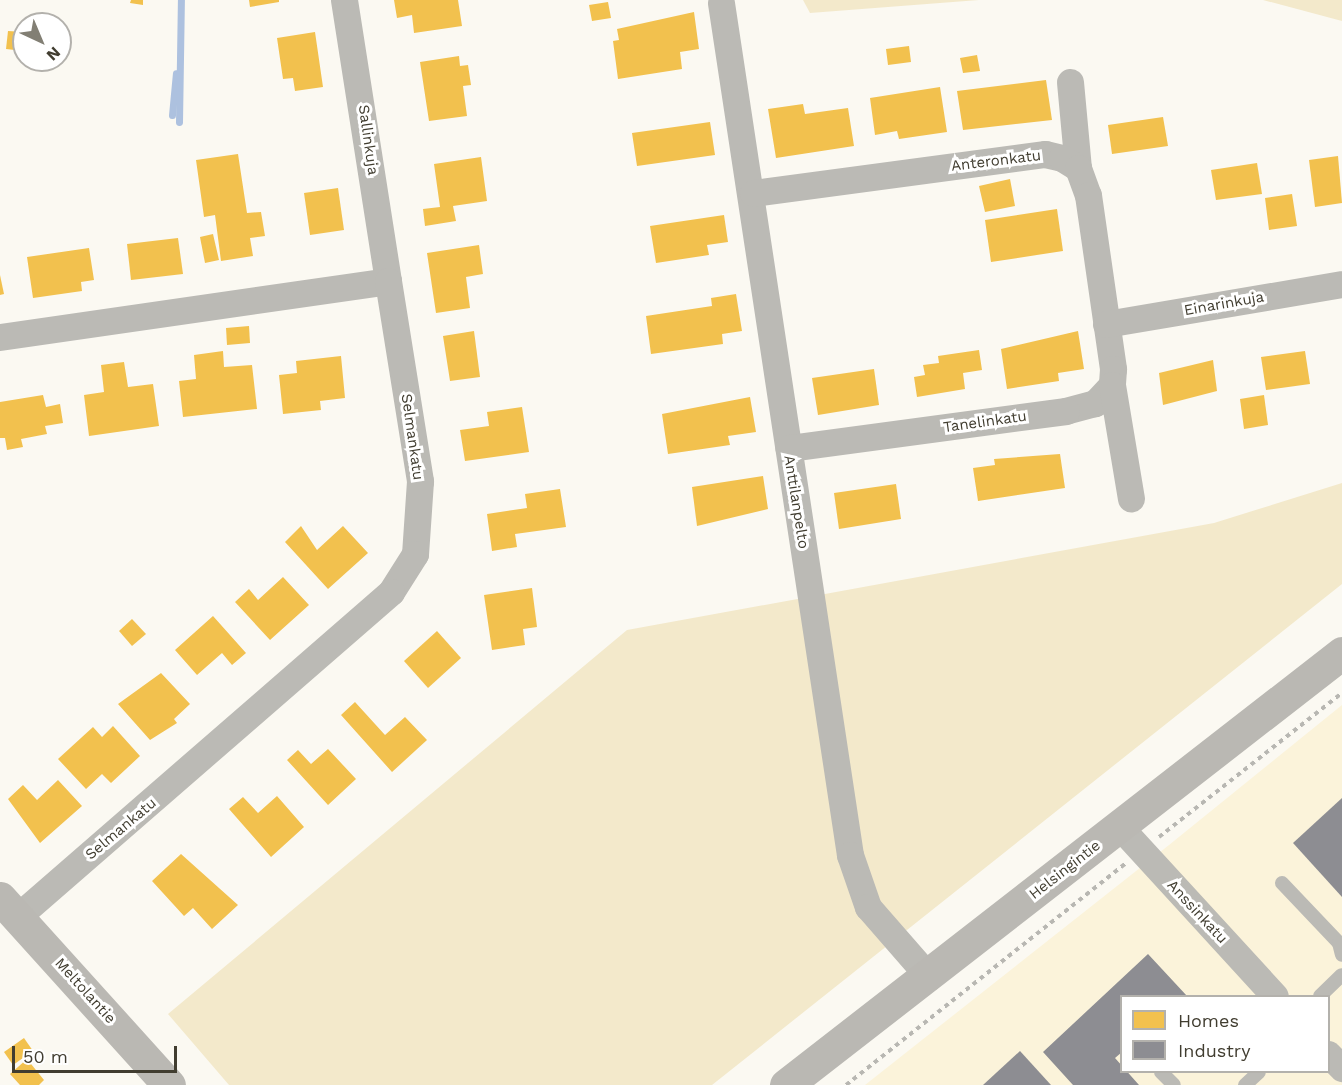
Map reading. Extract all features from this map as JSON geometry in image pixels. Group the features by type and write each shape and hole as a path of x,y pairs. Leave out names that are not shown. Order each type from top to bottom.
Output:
{"main road":[{"name":"Helsingintie","path":"786,1085 929,977 1342,652"},
{"name":"Meltolantie","path":"9,907 169,1085"}],"street":[{"name":"Sallinkuja","path":"344,0 388,281"},
{"name":"Anttilanpelto","path":"721,3 753,193 788,448 857,884 868,907 929,977"},
{"path":"1070,82 1078,168 1088,195 1112,385 1131,498"},
{"name":"Anteronkatu","path":"753,193 1045,154 1078,168"},
{"path":"0,337 388,281"},
{"name":"Selmankatu","path":"9,907 391,592 416,554 420,481 388,281"},
{"name":"Einarinkuja","path":"1106,324 1342,284"},
{"name":"Tanelinkatu","path":"788,448 1066,411 1095,402 1112,385"},
{"name":"Anssinkatu","path":"1120,827 1274,995"},
{"path":"1330,1055 1342,1068"}],"lane":[{"path":"1281,883 1339,944 1342,955"},
{"path":"1321,995 1342,975"},
{"path":"1163,1073 1173,1085"},
{"path":"1245,1085 1257,1073"}],"path":[{"path":"846,1085 1342,693"}],"shaded area":[{"path":"803,0 979,0 810,13"},
{"path":"1263,0 1342,0 1342,21"},
{"path":"1342,483 1342,584 712,1085 229,1085 168,1014 627,630 1214,523"},
{"path":"1342,705 1342,1085 865,1085 1169,845"}],"building: Homes":[{"path":"131,0 143,0 143,5 130,3"},
{"path":"249,0 279,0 279,2 250,7"},
{"path":"394,0 458,0 462,26 414,33 412,15 397,18"},
{"path":"608,2 611,18 592,21 589,5"},
{"path":"694,12 699,49 680,52 682,69 618,79 613,41 619,40 617,29"},
{"path":"8,31 12,31 12,50 6,49"},
{"path":"315,32 323,87 295,91 293,78 283,79 277,38"},
{"path":"909,46 911,62 888,65 886,49"},
{"path":"977,55 980,71 963,73 960,58"},
{"path":"459,56 460,66 468,65 471,85 463,86 467,116 429,121 420,62"},
{"path":"1046,80 1052,120 963,130 957,91"},
{"path":"940,87 947,132 899,139 897,131 875,135 870,98"},
{"path":"803,104 805,114 848,108 854,146 776,158 768,109"},
{"path":"1163,117 1168,146 1112,154 1108,125"},
{"path":"710,122 715,155 637,166 632,133"},
{"path":"238,154 247,213 261,212 265,236 250,238 253,256 221,261 215,215 204,217 196,160"},
{"path":"1338,156 1342,203 1315,207 1309,160"},
{"path":"481,157 487,201 453,206 456,221 425,226 423,209 440,207 434,164"},
{"path":"1257,163 1262,194 1216,200 1211,170"},
{"path":"1010,179 1015,206 985,212 979,186"},
{"path":"338,188 344,230 310,235 304,193"},
{"path":"1292,194 1297,226 1269,230 1265,198"},
{"path":"1057,209 1063,251 991,262 985,220"},
{"path":"724,215 728,242 707,245 709,255 656,263 650,226"},
{"path":"213,234 219,260 205,263 200,237"},
{"path":"178,238 183,274 131,280 127,244"},
{"path":"479,245 483,274 466,277 470,308 436,313 427,253"},
{"path":"89,248 94,280 81,282 82,291 33,298 27,257"},
{"path":"0,275 4,294 0,295"},
{"path":"736,294 742,331 722,334 723,344 651,354 646,316 712,306 711,298"},
{"path":"249,326 250,343 227,345 226,328"},
{"path":"474,331 480,377 450,381 443,336"},
{"path":"1078,331 1084,369 1058,373 1059,381 1007,389 1001,349"},
{"path":"979,350 982,370 963,373 965,389 917,397 914,377 925,375 923,365 939,363 938,356"},
{"path":"223,351 224,367 252,365 257,409 183,417 179,381 196,379 194,355"},
{"path":"1305,351 1310,384 1266,390 1261,357"},
{"path":"341,356 345,398 320,401 321,410 283,414 279,375 297,373 296,361"},
{"path":"1213,360 1217,391 1163,405 1159,373"},
{"path":"124,362 128,387 153,384 159,426 89,436 84,395 104,392 101,365"},
{"path":"874,369 879,405 818,415 812,378"},
{"path":"43,395 46,407 60,404 63,423 45,426 47,434 21,439 23,447 7,450 5,438 0,438 0,402"},
{"path":"1264,395 1268,425 1244,429 1240,399"},
{"path":"750,397 756,432 728,436 730,445 668,454 662,414"},
{"path":"522,407 529,452 465,461 460,430 489,426 487,412"},
{"path":"1060,454 1065,488 978,501 973,468 995,465 994,459"},
{"path":"763,476 768,509 697,526 692,487"},
{"path":"896,484 901,519 839,529 834,493"},
{"path":"560,489 566,527 515,534 517,547 492,551 487,514 527,508 525,494"},
{"path":"301,526 317,550 343,526 368,553 328,589 285,542"},
{"path":"283,577 309,605 270,640 235,602 249,589 258,600"},
{"path":"532,588 537,627 523,629 525,645 492,650 484,595"},
{"path":"213,616 246,653 232,665 222,653 197,675 175,650"},
{"path":"132,619 146,634 132,646 119,631"},
{"path":"437,631 461,658 428,688 404,661"},
{"path":"161,673 190,704 174,719 177,723 150,740 118,704"},
{"path":"355,702 385,735 405,717 427,740 392,772 341,715"},
{"path":"113,726 140,756 111,783 102,774 86,789 58,759 93,727 102,737"},
{"path":"328,749 356,779 328,805 287,760 298,750 311,764"},
{"path":"58,780 82,806 40,843 8,799 23,785 37,800"},
{"path":"277,796 304,827 271,857 229,809 243,797 258,813"},
{"path":"181,854 238,905 212,929 193,908 184,916 152,881"},
{"path":"24,1038 33,1051 13,1065 4,1052"},
{"path":"27,1059 44,1080 39,1085 20,1085 10,1074"}],"building: Industry":[{"path":"1342,798 1342,897 1293,843"},
{"path":"1148,954 1186,995 1120,995 1120,1054 1115,1058 1120,1064 1120,1073 1128,1073 1139,1085 1073,1085 1043,1052"},
{"path":"1020,1051 1051,1085 983,1085"}],"waterway":[{"path":"179,122 181,0"},
{"path":"172,115 176,73"}]}
